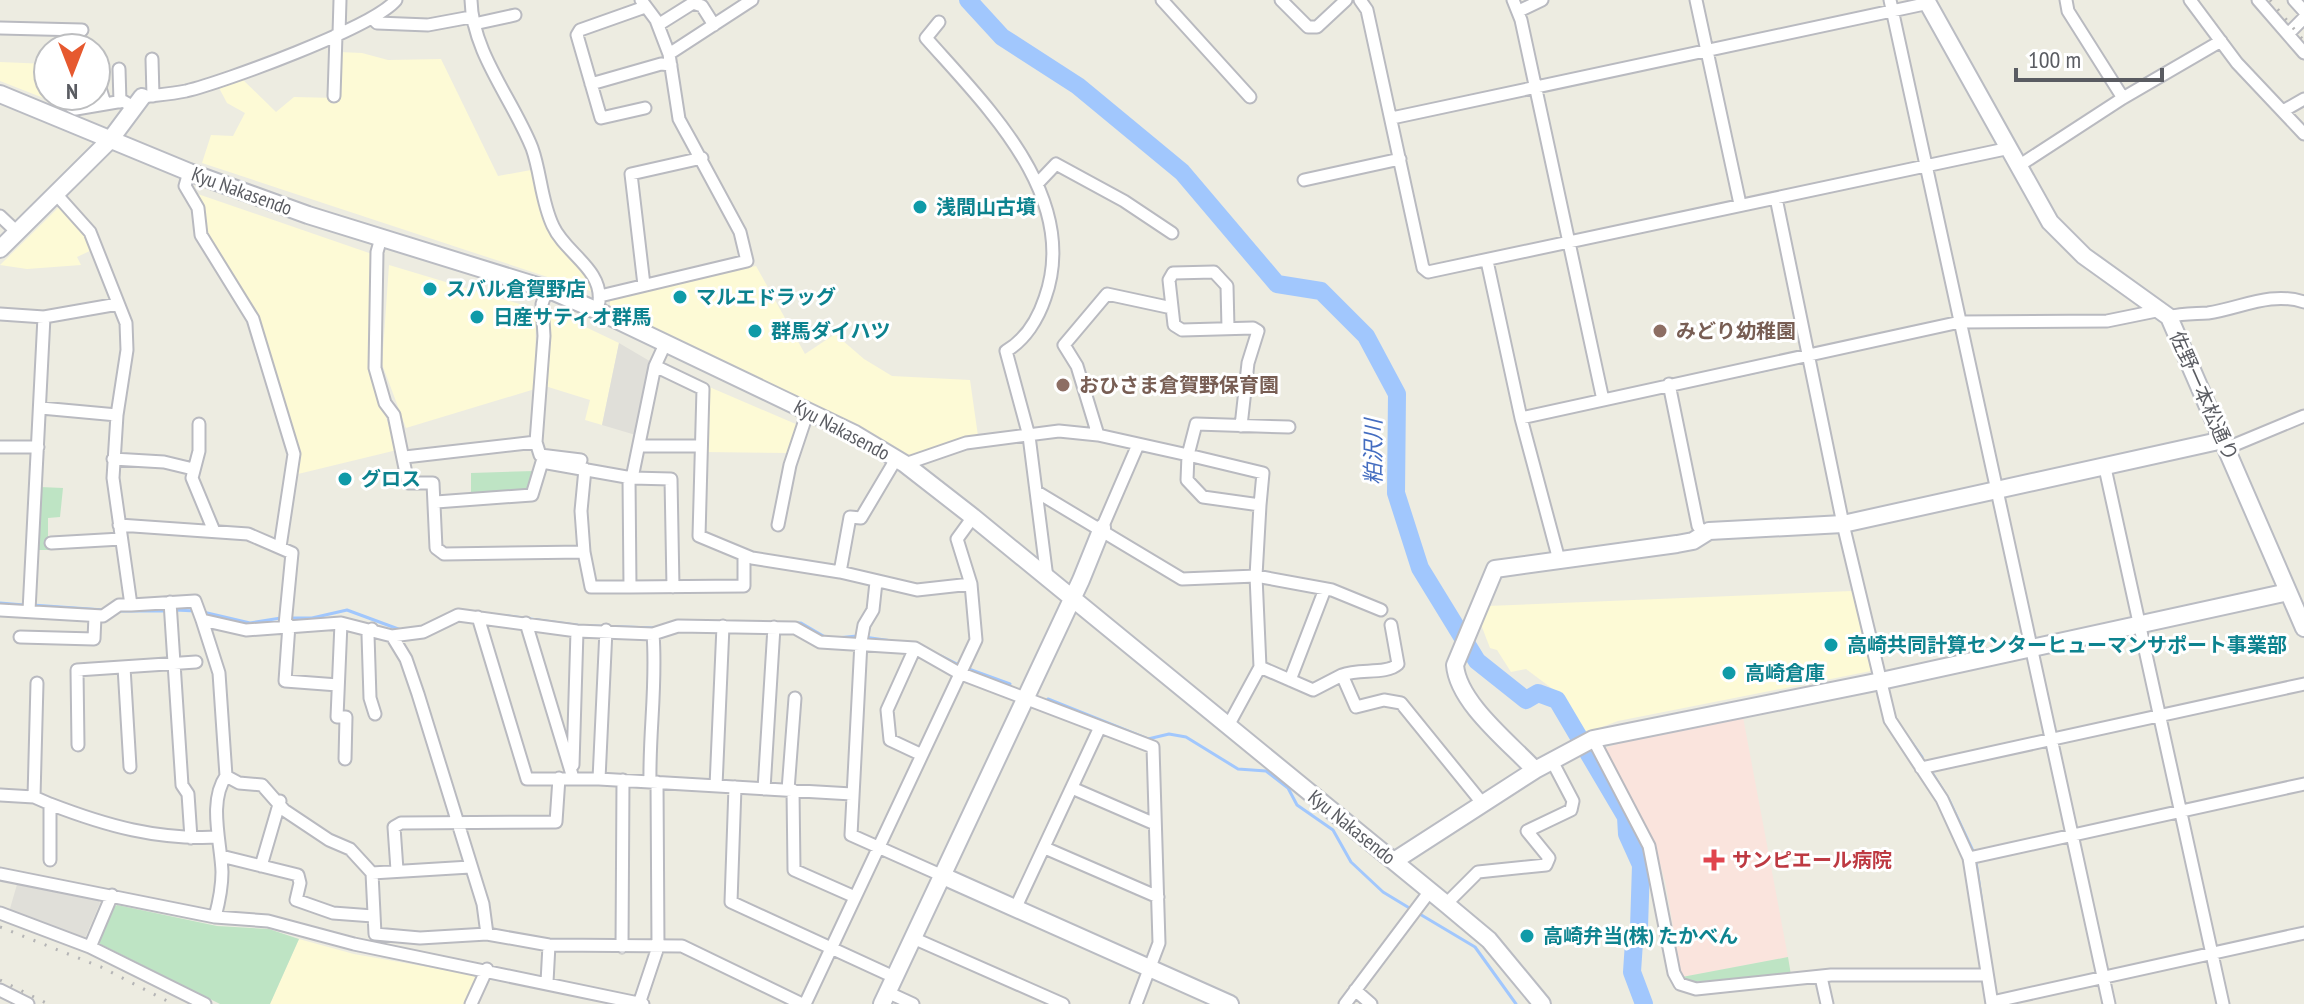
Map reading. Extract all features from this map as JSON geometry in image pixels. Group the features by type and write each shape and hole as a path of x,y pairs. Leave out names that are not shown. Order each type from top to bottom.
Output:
{"street":[{"path":"334,96 340,0"},
{"path":"112,103 137,101 201,86 338,35 373,19 383,5 396,0"},
{"path":"471,0 473,21 534,152 554,228 597,282 599,303 644,285 747,261 748,253 740,232 679,119 670,59 658,25 643,4 580,30 577,35 601,118 645,108"},
{"path":"591,84 661,64 752,0"},
{"path":"1281,0 1308,27 1317,27 1346,0"},
{"path":"1360,0 1367,10 1423,268 1428,272 2010,148"},
{"path":"1542,0 1516,6 1603,400"},
{"path":"1696,0 1740,204"},
{"path":"2066,0 2068,11 2123,98"},
{"path":"2190,0 2221,41 2304,134"},
{"path":"2258,0 2304,53"},
{"path":"2294,0 2304,11"},
{"path":"1169,2 1250,97"},
{"path":"1392,118 1708,50 1891,6 1927,2"},
{"name":"佐野一本松通り","path":"1927,2 2050,222 2084,256 2165,314 2304,628"},
{"path":"658,25 693,3 702,6 714,25"},
{"path":"1891,6 1929,167 2109,1004"},
{"path":"373,19 377,23 428,25 515,15"},
{"path":"2288,34 2304,18"},
{"path":"939,22 926,38 1011,138 1037,184 1053,241 1051,282 1040,314 1006,351 1029,436 1047,578"},
{"path":"0,28 82,30"},
{"path":"2020,165 2123,98 2221,41"},
{"path":"0,249 110,140 137,101 152,59"},
{"path":"119,69 137,101"},
{"name":"Kyu Nakasendo","path":"0,94 189,172 381,238 599,303 666,342 808,411 900,462 1072,595 1489,940 1542,1004"},
{"path":"2283,111 2304,99"},
{"path":"644,285 631,174 702,158"},
{"path":"1304,180 1400,159"},
{"path":"1037,184 1056,164 1097,184 1172,233"},
{"path":"189,172 185,186 198,208 201,235 253,319 294,454 280,547"},
{"path":"56,194 90,232 126,323 127,350 113,459 131,605"},
{"path":"1776,198 1843,524 1890,720 1942,799 1969,858 1992,1003 2304,933"},
{"path":"0,216 17,232"},
{"path":"381,238 377,252 375,368 405,457 408,483 433,483 436,548 444,554 584,552"},
{"path":"1487,261 1521,418 1559,560"},
{"path":"1228,328 1227,286 1214,272 1173,273 1169,280 1174,325 1182,330 1253,328 1258,331 1248,363 1241,426"},
{"path":"547,289 542,304 544,336 536,442 540,455 631,478 671,479 673,587"},
{"path":"1098,435 1077,366 1064,345 1107,294 1172,308"},
{"path":"1521,418 1960,322 2107,321 2220,311 2269,298 2304,302"},
{"path":"0,314 44,317 118,304"},
{"path":"29,611 44,317"},
{"path":"630,587 631,478 655,366 666,342"},
{"path":"583,465 581,511 591,587 744,586 744,556 740,551 699,536 703,389 655,366"},
{"path":"1669,384 1698,526 1704,533"},
{"path":"41,408 117,415"},
{"path":"778,525 790,465 808,411"},
{"path":"1535,770 1470,703 1460,686 1455,665 1495,569 1677,544 1693,541 1704,533 1843,524 2225,444 2304,416"},
{"path":"199,424 199,451 193,469 196,493 214,531"},
{"path":"1260,505 1203,497 1187,480 1188,455 1196,424 1289,427"},
{"path":"840,572 850,517 861,518 900,462 966,443 1059,431 1098,435 1137,447 1188,455 1263,473 1256,576 1260,667 1228,726"},
{"path":"405,457 536,442"},
{"path":"639,446 701,446"},
{"path":"0,447 38,447"},
{"path":"888,991 1026,696 1137,447"},
{"path":"113,459 164,462 193,469"},
{"path":"436,502 532,495 542,462 583,465"},
{"path":"2105,468 2223,1004"},
{"path":"1037,492 1102,528 1182,579 1256,576 1325,589 1381,610"},
{"path":"226,776 239,783 262,785 280,801 284,810 319,834 350,849 372,873 375,934 420,938 487,934 549,945 682,946 804,1004 976,640 971,584 957,539 973,517"},
{"path":"119,525 248,534 292,553 285,681 338,685"},
{"path":"51,543 121,539"},
{"path":"744,556 840,572 917,590 971,584"},
{"path":"876,582 873,610 864,625 861,642 851,835 1230,1004"},
{"path":"1290,680 1325,589"},
{"path":"1394,861 1535,770 1585,743 2288,592"},
{"path":"0,610 103,616 119,605 195,601 219,673 226,776 219,786 218,837 222,875 215,917"},
{"path":"170,602 182,785 188,794 191,838"},
{"path":"201,618 246,630 341,623 392,636 423,632 458,615 577,631 653,634 678,626 774,627 795,628 820,642 861,642 915,648 959,673 1153,747 1159,943 1136,1004"},
{"path":"20,637 94,639 95,616"},
{"path":"478,617 527,779 623,780 852,794"},
{"path":"341,623 337,717 346,717 345,759"},
{"path":"526,623 573,778"},
{"path":"1260,667 1313,690 1353,671 1392,669 1398,664 1391,625"},
{"path":"716,786 723,626"},
{"path":"764,789 774,627"},
{"path":"372,629 368,635 370,698 375,714"},
{"path":"599,779 606,630"},
{"path":"573,778 577,631"},
{"path":"0,874 215,917 268,921 354,944 640,1003 658,947 654,782 649,736 656,675 653,634"},
{"path":"392,636 406,659 454,820 483,904 487,934"},
{"path":"915,648 887,710 890,740 922,755"},
{"path":"78,745 77,670 196,662"},
{"path":"124,667 130,767"},
{"path":"1342,675 1356,707 1384,700 1401,703 1483,804"},
{"path":"34,797 37,683"},
{"path":"1921,768 2304,684"},
{"path":"795,698 791,790 794,870 855,897"},
{"path":"1015,909 1100,727"},
{"path":"1585,743 1649,846 1676,980 1696,989 1821,977 1986,975"},
{"path":"1446,904 1478,872 1546,865 1549,858 1532,842 1527,831 1571,810 1573,801 1552,761"},
{"path":"397,870 394,827 401,823 454,820 556,822 559,778"},
{"path":"622,947 623,780"},
{"path":"1969,858 2304,784"},
{"path":"735,787 731,902 832,949 888,991 913,1004"},
{"path":"1072,788 1155,824"},
{"path":"0,795 34,797 124,831 191,838 218,837"},
{"path":"261,866 280,801"},
{"path":"50,804 50,860"},
{"path":"1045,848 1158,897"},
{"path":"221,856 298,875 300,883 296,900 333,913 373,916"},
{"path":"372,873 470,867"},
{"path":"1345,1004 1430,891"},
{"path":"90,947 112,895"},
{"path":"0,913 90,947 205,1004"},
{"path":"913,938 1063,1004"},
{"path":"547,982 549,945"},
{"path":"471,1004 487,969"},
{"path":"1821,977 1827,1004"},
{"path":"0,990 28,1004"},
{"path":"1355,990 1371,1004"}],"shaded area":[{"path":"339,52 362,53 388,60 441,59 498,176 531,170 546,226 586,275 593,292 202,163 211,135 233,136 245,113 227,103 218,86 240,77 276,112 294,97 336,98"},
{"path":"0,62 32,63 32,94 0,81"},
{"path":"192,192 372,254 370,369 397,450 298,474 298,455 256,315 207,233"},
{"path":"62,204 81,223 94,249 77,257 81,265 27,269 0,265"},
{"path":"389,265 536,309 535,389 406,428 382,364"},
{"path":"756,266 805,354 835,334 864,359 892,376 970,380 978,436 905,458 610,309 610,299"},
{"path":"548,309 619,343 602,425 585,420 590,400 545,386"},
{"path":"619,343 653,363 639,436 602,425"},
{"path":"707,386 798,425 789,453 704,452"},
{"path":"1852,591 1871,671 1618,721 1583,734 1562,696 1526,669 1511,672 1497,650 1490,648 1480,622 1487,606"},
{"name":"サンピエール病院","path":"1743,717 1788,957 1682,977 1665,881 1653,839 1603,749 1625,741"},
{"path":"18,881 97,898 100,903 85,938 80,940 9,912"},
{"path":"299,939 354,954 473,975 477,980 466,1004 270,1004"}],"green space":[{"path":"534,471 530,490 471,496 471,473"},
{"path":"40,487 63,488 60,517 48,518 48,550 37,550"},
{"path":"117,905 217,926 269,929 299,939 270,1004 220,1004 100,944 98,939 111,909"},
{"path":"1788,957 1791,975 1693,982 1682,977"}],"waterway":[{"name":"粕沢川","path":"968,0 1002,37 1078,86 1182,172 1277,284 1321,291 1366,336 1397,394 1396,493 1420,568 1477,661 1526,700 1538,693 1557,700 1626,817 1627,834 1641,865 1639,928 1634,942 1632,972 1644,1004"},
{"path":"1739,376 1802,362"},
{"path":"0,603 24,605"},
{"path":"32,605 104,610"},
{"path":"175,610 196,611"},
{"path":"289,618 312,618 347,610 401,630"},
{"path":"120,611 168,611"},
{"path":"203,612 250,623 281,618"},
{"path":"508,616 583,626"},
{"path":"793,623 801,623 825,637"},
{"path":"591,626 655,628"},
{"path":"837,638 857,636"},
{"path":"864,637 892,641"},
{"path":"941,656 959,665"},
{"path":"966,668 1010,684"},
{"path":"1048,699 1148,739 1169,734 1186,737 1238,769 1266,771 1288,788 1297,805 1333,830 1351,862 1383,892 1411,909"},
{"path":"1903,730 1922,757"},
{"path":"1931,771 1948,798 1973,851"},
{"path":"1976,862 1982,904"},
{"path":"1418,913 1475,947 1516,1004"}],"railway":[{"path":"2270,0 2304,41"},
{"path":"0,927 101,967 173,1004"},
{"path":"0,980 48,1004"}],"place":[{"name":"浅間山古墳","path":"920,207"},
{"name":"スバル倉賀野店","path":"430,289"},
{"name":"マルエドラッグ","path":"680,297"},
{"name":"日産サティオ群馬","path":"477,317"},
{"name":"群馬ダイハツ","path":"755,331"},
{"name":"みどり幼稚園","path":"1660,331"},
{"name":"おひさま倉賀野保育園","path":"1063,385"},
{"name":"グロス","path":"345,479"},
{"name":"高崎共同計算センターヒューマンサポート事業部","path":"1831,645"},
{"name":"高崎倉庫","path":"1729,673"},
{"name":"サンピエール病院","path":"1714,860"},
{"name":"高崎弁当(株) たかべん","path":"1527,936"}]}
